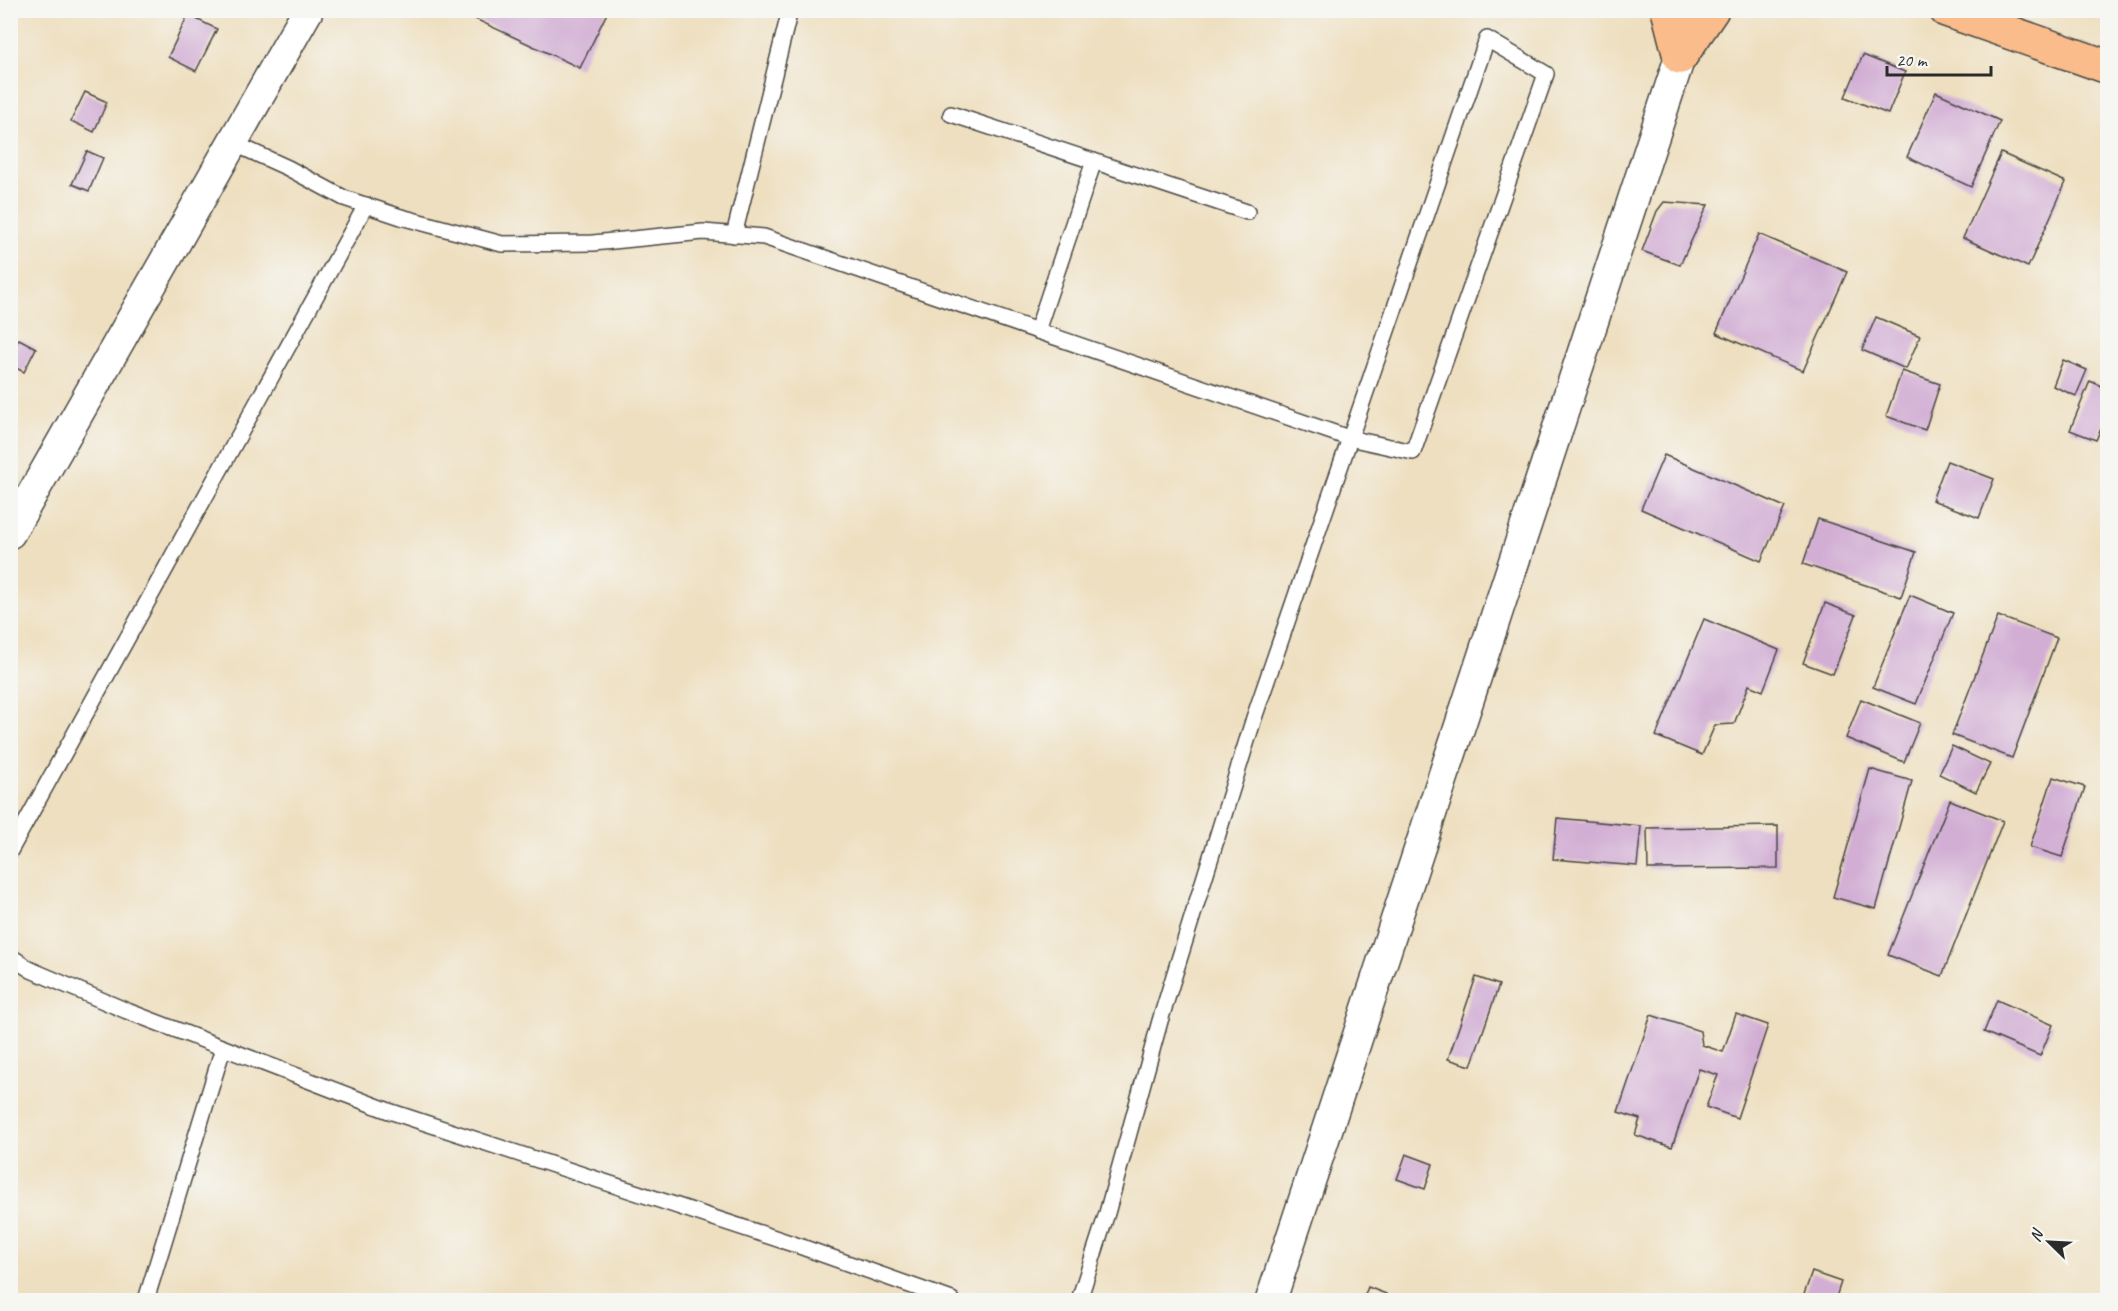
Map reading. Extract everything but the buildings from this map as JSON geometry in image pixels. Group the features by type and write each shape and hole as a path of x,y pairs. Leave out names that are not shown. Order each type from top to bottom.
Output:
{"main road":[{"path":"1668,10 1680,57"},
{"path":"1680,57 1711,10"},
{"path":"1953,12 2108,67"}],"street":[{"path":"10,533 308,10"},
{"path":"1271,1300 1680,57"}],"lane":[{"path":"734,235 790,10"},
{"path":"233,142 344,198 401,217 502,244 593,243 703,232 764,237 1349,438 1413,452 1546,74 1487,39 1403,287 1349,438 1254,718 1160,1022 1107,1213 1079,1300"},
{"path":"951,114 1247,212"},
{"path":"1037,331 1094,161"},
{"path":"10,851 366,205"},
{"path":"10,956 31,970 127,1011 389,1111 799,1246 952,1300"},
{"path":"146,1300 223,1048"}]}
